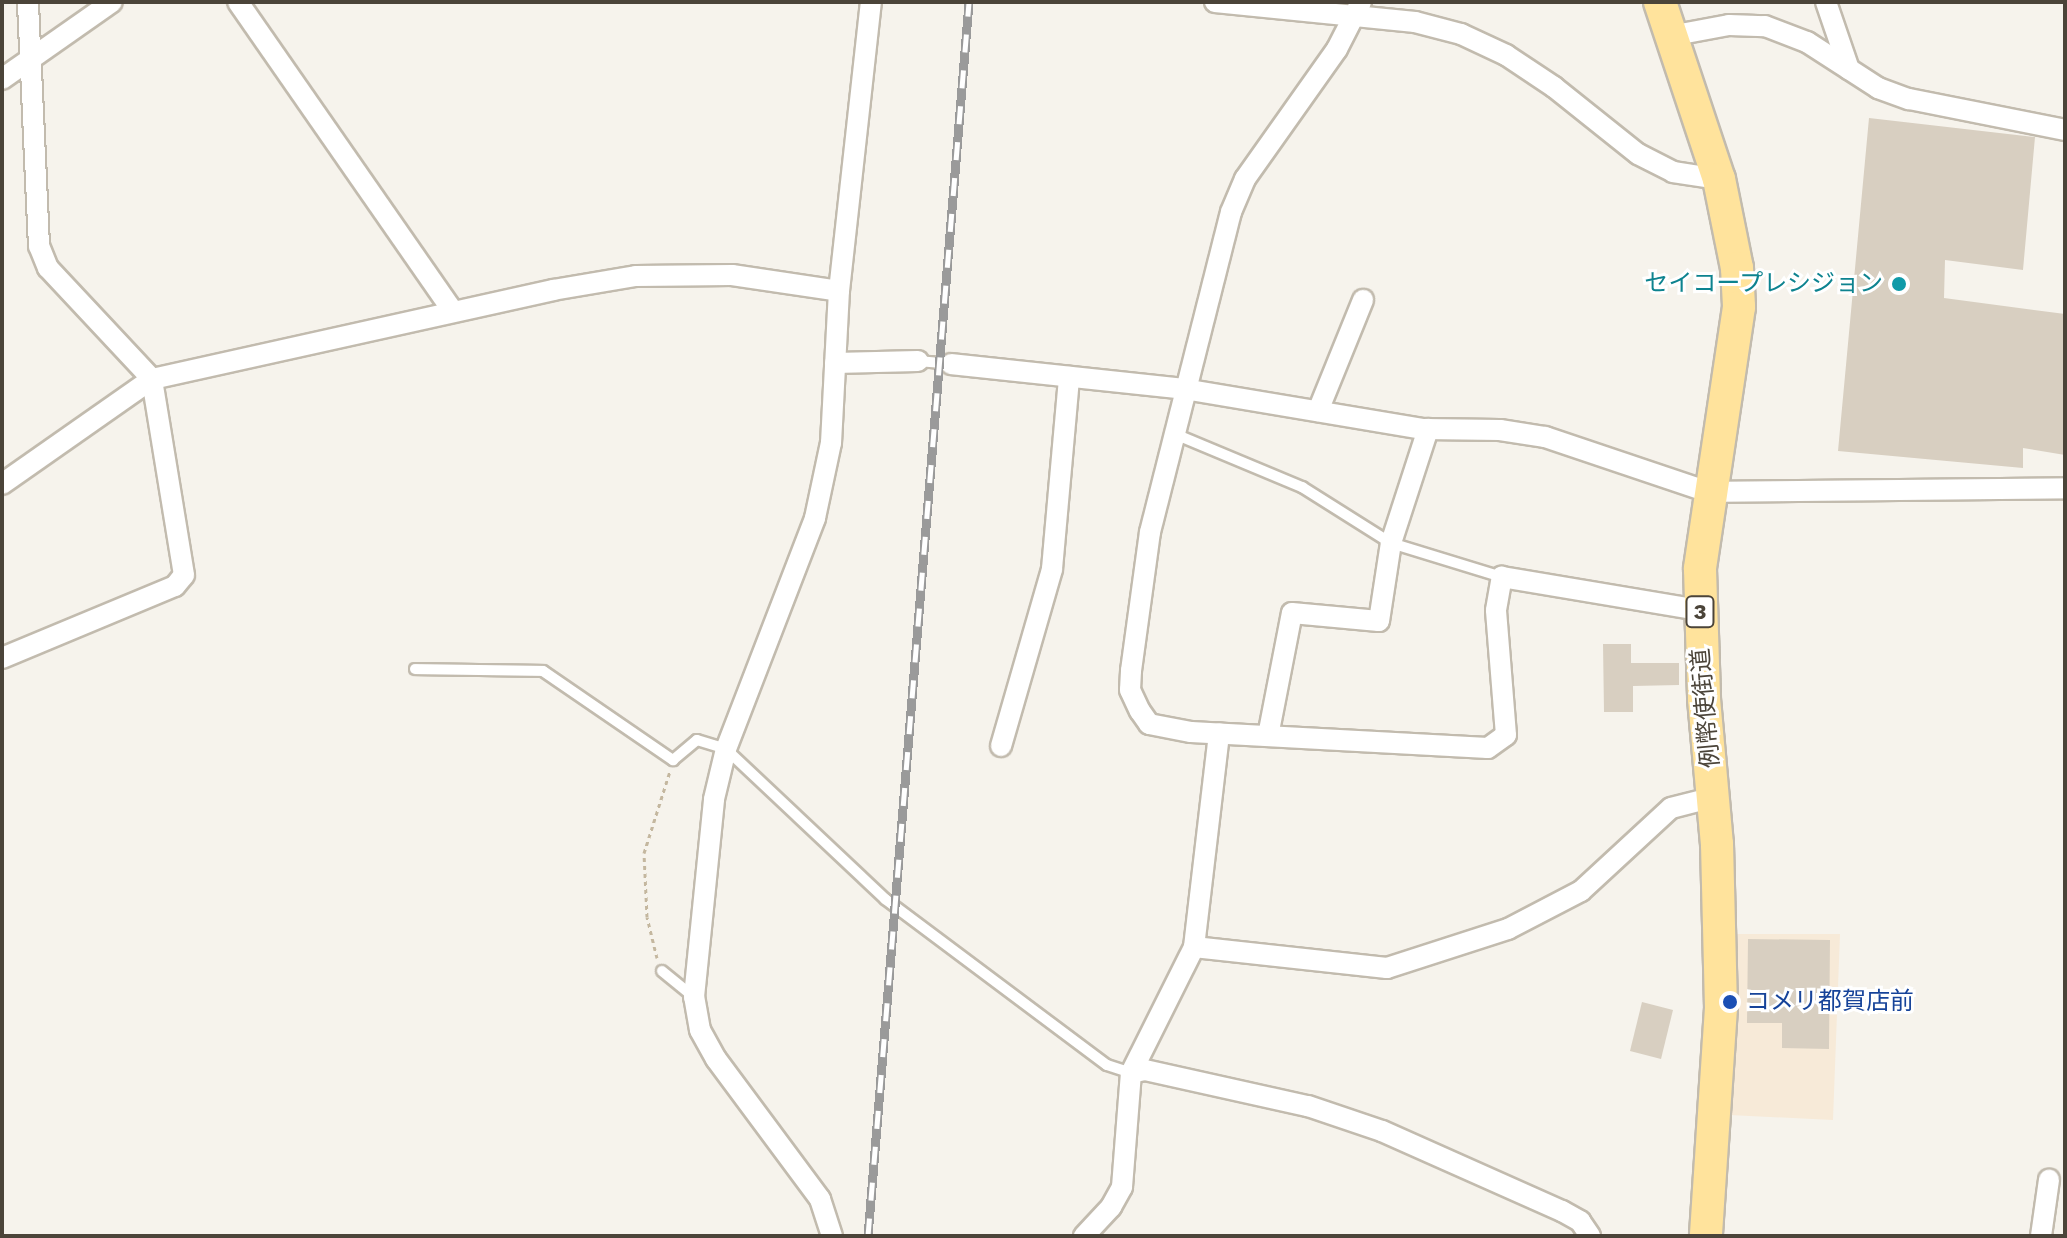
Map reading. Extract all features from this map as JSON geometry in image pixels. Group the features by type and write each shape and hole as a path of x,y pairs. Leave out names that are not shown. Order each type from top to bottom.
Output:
{"main road":[{"name":"例幣使街道","path":"1660,2 1719,179 1737,268 1739,307 1731,384 1708,492 1700,610 1714,797 1721,1008 1706,1236"}],"street":[{"path":"2,658 175,586 184,575 152,379 48,268 39,246 27,60 28,2"},
{"path":"2,79 112,2"},
{"path":"238,2 453,311"},
{"path":"832,1236 820,1199 716,1059 700,1030 694,997 714,799 726,749 815,518 831,443 839,291 871,2"},
{"path":"1215,2 1359,10 1461,34 1554,87 1638,154 1673,172 1719,179"},
{"path":"1826,2 1849,69"},
{"path":"1359,10 1245,179 1231,212 1150,532 1130,690 1149,724 1219,733 1488,748 1506,735 1496,610 1502,577 1700,610"},
{"path":"1670,36 1729,25 1765,26 1807,42 1849,69 1909,99 2065,130"},
{"path":"2,484 152,379 453,311 636,276 732,275 839,291"},
{"path":"1318,411 1363,300"},
{"path":"835,363 918,361"},
{"path":"951,364 1184,389 1428,429 1500,430 1545,437 1708,492 2065,488"},
{"path":"1001,746 1052,569 1069,377"},
{"path":"1268,736 1292,613 1379,621 1391,543 1428,429"},
{"path":"1084,1236 1118,1198 1126,1171 1131,1073 1194,947 1219,733"},
{"path":"1194,947 1387,968 1508,929 1569,898 1671,808 1714,797"},
{"path":"1131,1073 1169,1073 1308,1106 1382,1131 1562,1211 1580,1221 1590,1236"},
{"path":"2041,1236 2049,1180"}],"lane":[{"path":"918,361 951,364"},
{"path":"1173,433 1302,487 1391,543 1502,577"},
{"path":"415,669 543,671 673,760 697,740 726,749 885,899 1107,1065 1131,1073"},
{"path":"662,971 694,997"}],"path":[{"path":"662,971 647,917 644,853 673,760"}],"shaded area":[{"path":"1736,934 1840,934 1833,1120 1729,1115"}],"building":[{"name":"セイコープレシジョン","path":"1869,118 2035,137 2023,270 1945,260 1944,298 2065,314 2065,455 2023,448 2023,468 1838,451"},
{"path":"1603,644 1631,644 1631,663 1679,663 1679,685 1633,686 1633,712 1604,712"},
{"path":"1748,939 1830,940 1829,1049 1782,1048 1782,1023 1747,1023"},
{"path":"1642,1002 1673,1010 1661,1059 1630,1051"}],"railway":[{"path":"868,1236 969,2"}],"place":[{"name":"セイコープレシジョン","path":"1899,284"},
{"name":"コメリ都賀店前","path":"1730,1002"}]}
